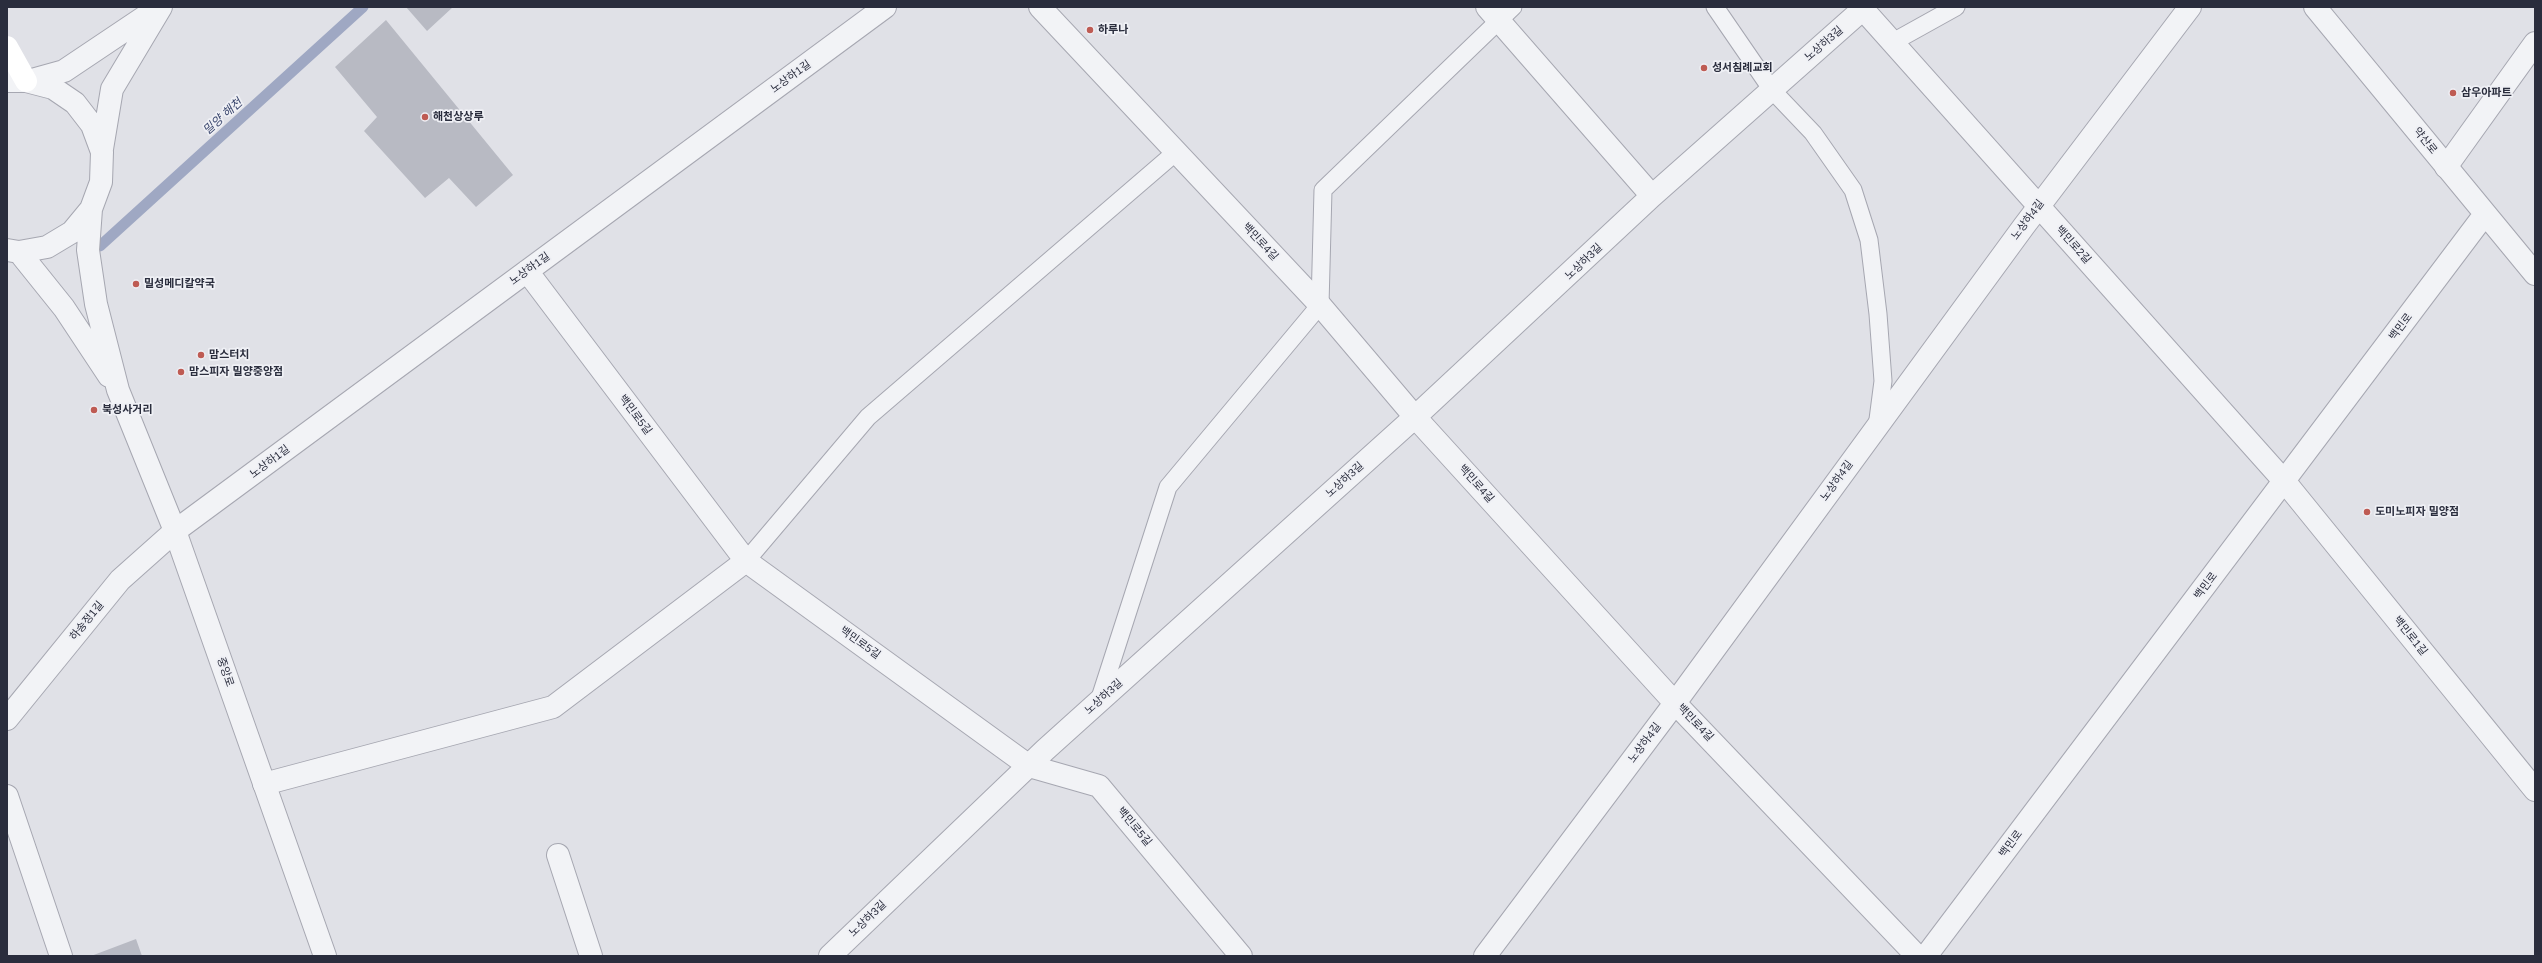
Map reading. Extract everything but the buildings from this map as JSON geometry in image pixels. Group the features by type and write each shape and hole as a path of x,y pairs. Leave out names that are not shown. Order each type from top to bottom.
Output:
{"main road":[{"path":"7,47 17,81"}],"street":[{"path":"17,81 64,71 160,7"},
{"path":"118,390 96,304 88,250 91,209 101,182 102,152 112,89 160,7"},
{"name":"노상하1길","path":"176,532 885,7"},
{"name":"백민로4길","path":"1040,7 1320,305 1416,417 1675,703 1917,956"},
{"name":"노상하4길","path":"1485,956 1675,703 2038,206 2190,7"},
{"name":"약산로","path":"2315,7 2535,274"},
{"name":"노상하3길","path":"830,956 1028,766 1416,417 1652,196 1862,8"},
{"name":"백민로2길","path":"1862,8 2285,482"},
{"path":"1500,11 1652,196"},
{"path":"2446,167 2535,43"},
{"path":"17,81 53,88 75,103 92,124 102,152"},
{"path":"11,253 47,247 72,232 91,209"},
{"name":"백민로","path":"1926,956 2285,482 2485,214"},
{"path":"11,253 64,308 118,390"},
{"name":"백민로5길","path":"527,271 746,561 1028,766 1099,786 1241,956"},
{"name":"중앙로","path":"118,390 176,532 325,956"},
{"name":"백민로1길","path":"2285,482 2535,790"},
{"name":"하송정1길","path":"7,719 120,580 176,532"},
{"path":"264,784 553,707 746,561"},
{"path":"7,796 61,956"},
{"path":"558,855 591,956"}],"lane":[{"path":"1715,7 1772,90 1813,133 1853,190 1866,232 1878,314 1883,381 1877,427"},
{"path":"1892,42 1956,7"},
{"path":"1099,701 1168,487 1320,305 1324,190 1500,11"},
{"path":"746,561 868,417 1176,152"}],"waterway":[{"name":"밀양 해천","path":"100,246 363,7"}],"place":[{"name":"하루나","path":"1090,30"},
{"name":"성서침례교회","path":"1704,68"},
{"name":"삼우아파트","path":"2453,93"},
{"name":"해천상상루","path":"425,117"},
{"name":"밀성메디칼약국","path":"136,284"},
{"name":"맘스터치","path":"201,355"},
{"name":"맘스피자 밀양중앙점","path":"181,372"},
{"name":"북성사거리","path":"94,410"},
{"name":"도미노피자 밀양점","path":"2367,512"}]}
